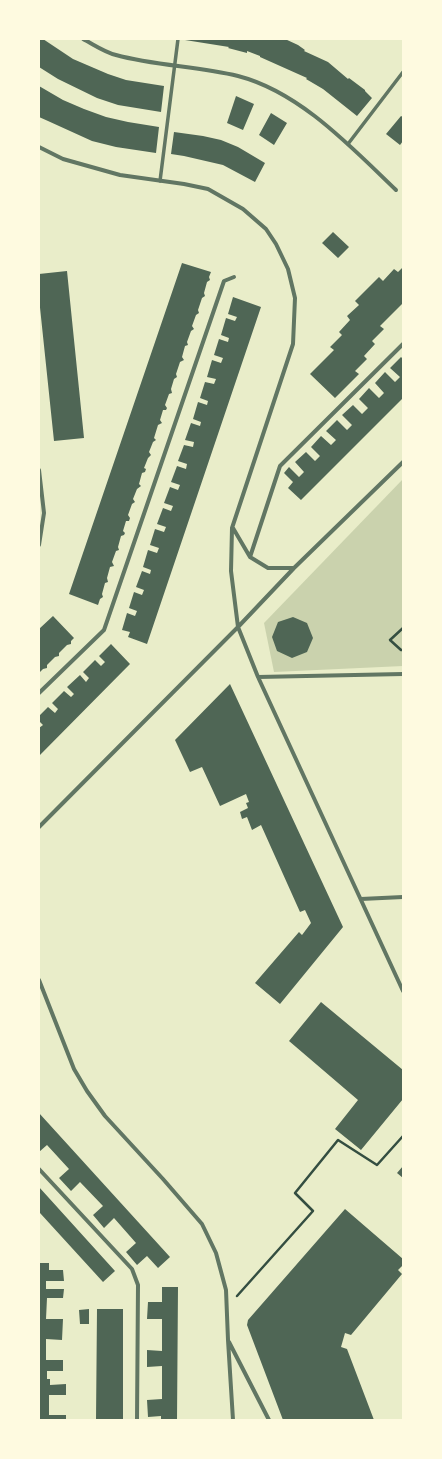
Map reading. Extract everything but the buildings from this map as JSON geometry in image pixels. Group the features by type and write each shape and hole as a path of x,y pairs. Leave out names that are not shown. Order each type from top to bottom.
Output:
{"street":[{"path":"83,39 115,55 174,66 204,68 240,76 276,90 314,115 348,144 396,190"},
{"path":"160,181 178,39"},
{"path":"348,144 403,72"},
{"path":"39,147 63,159 120,175 208,189 229,200 254,218 266,229 276,244 288,269 295,298 293,344 232,528 231,571 238,627 258,677 403,991"},
{"path":"39,693 104,630 224,281 234,277"},
{"path":"250,557 280,466 403,344"},
{"path":"39,826 238,627 294,568 403,462"},
{"path":"39,470 44,513 39,546"},
{"path":"232,528 250,557 268,568 294,568"},
{"path":"258,677 403,674"},
{"path":"361,899 403,897"},
{"path":"39,980 74,1069 87,1091 105,1116 202,1224 216,1253 226,1290 233,1420"},
{"path":"39,1169 132,1269 138,1285 137,1420"},
{"path":"228,1340 269,1420"}],"path":[{"path":"403,628 390,640 401,650 403,650"},
{"path":"226,1308 313,1211 295,1193 338,1140 376,1165 403,1136"}],"green space":[{"path":"403,479 403,666 274,672 264,623"}]}
